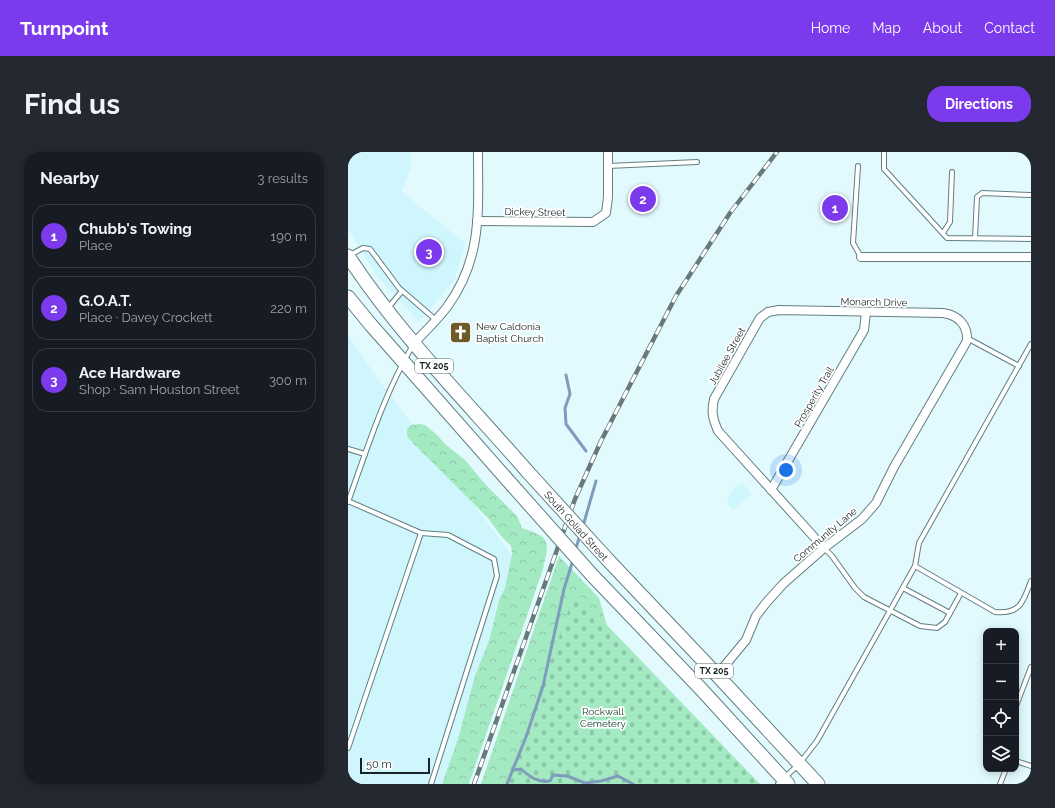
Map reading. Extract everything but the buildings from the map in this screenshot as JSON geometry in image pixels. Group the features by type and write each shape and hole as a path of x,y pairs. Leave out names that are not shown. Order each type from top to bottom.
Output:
{"main road":[{"name":"South Goliad Street","path":"348,256 387,310 414,343 527,471 608,560 818,784"},
{"name":"South Goliad Street","path":"348,297 403,362 592,575 701,689 783,782"}],"street":[{"path":"414,343 447,307 465,277 474,246 477,221 478,152"},
{"path":"608,152 608,166"},
{"name":"Dickey Street","path":"477,221 593,222 606,213 608,196 608,166"},
{"path":"861,257 1031,257"},
{"name":"Monarch Drive","path":"768,312 780,310 950,314 962,322 966,329 967,338"},
{"name":"Jubilee Street","path":"768,312 760,318 714,399 712,414 718,431 771,490"},
{"name":"Prosperity Trail","path":"771,490 864,330 866,312"},
{"name":"Community Lane","path":"717,675 746,640 756,616 783,584 824,548 862,519 876,503 894,467 967,341 967,338"},
{"path":"771,490 824,548"}],"lane":[{"path":"884,152 884,168 947,238 1031,239"},
{"path":"608,166 698,162"},
{"path":"858,166 853,243 861,257"},
{"path":"943,233 950,222 952,172"},
{"path":"975,238 977,197 982,193 1031,195"},
{"path":"348,256 363,248 370,249 402,291 436,320"},
{"path":"387,310 402,291"},
{"path":"967,338 1019,366"},
{"path":"414,343 384,402 348,501 421,533 448,535 494,559 497,576 432,784"},
{"path":"783,782 817,741 915,566 919,543 1031,344"},
{"path":"348,449 365,454"},
{"path":"348,748 421,533"},
{"path":"824,548 832,556 854,588 864,597 920,626 937,628 945,622 961,593"},
{"path":"915,566 995,612 1010,612 1016,610 1022,604 1031,581"},
{"path":"903,588 950,613"},
{"path":"1018,700 1031,667"},
{"path":"1019,762 1031,766"},
{"path":"1000,784 1005,772"}],"shaded area":[{"path":"348,152 411,152 411,167 402,192 465,243 455,279 419,322 377,276 348,229"},
{"path":"348,336 381,383 518,563 445,784 348,784"},
{"path":"742,483 752,494 733,510 727,503 730,492"}],"green space":[{"path":"412,425 425,425 466,461 484,483 517,516 522,528 539,535 546,542 547,546 543,569 469,784 442,784 458,739 475,676 489,641 499,601 505,588 512,554 511,546 501,536 488,518 410,440 407,436 407,429"},
{"path":"559,556 599,598 612,643 614,784 481,784"},
{"name":"Rockwall Cemetery","path":"575,592 760,784 508,784"}],"waterway":[{"path":"566,375 570,394 565,408 566,424 586,451"},
{"path":"583,526 596,481"},
{"path":"575,551 580,535"},
{"path":"507,784 526,737 543,686 564,589 573,560"},
{"path":"513,770 521,769 531,777 542,781 550,781 553,775 567,776 585,783 601,781 618,776 633,784"}],"railway":[{"path":"474,784 575,499 601,441 676,296 730,213 777,152"}],"place":[{"name":"G.O.A.T.","path":"643,199"},
{"name":"Chubb's Towing","path":"835,208"},
{"name":"Ace Hardware","path":"429,252"},
{"name":"New Caldonia Baptist Church","path":"460,332"}]}
